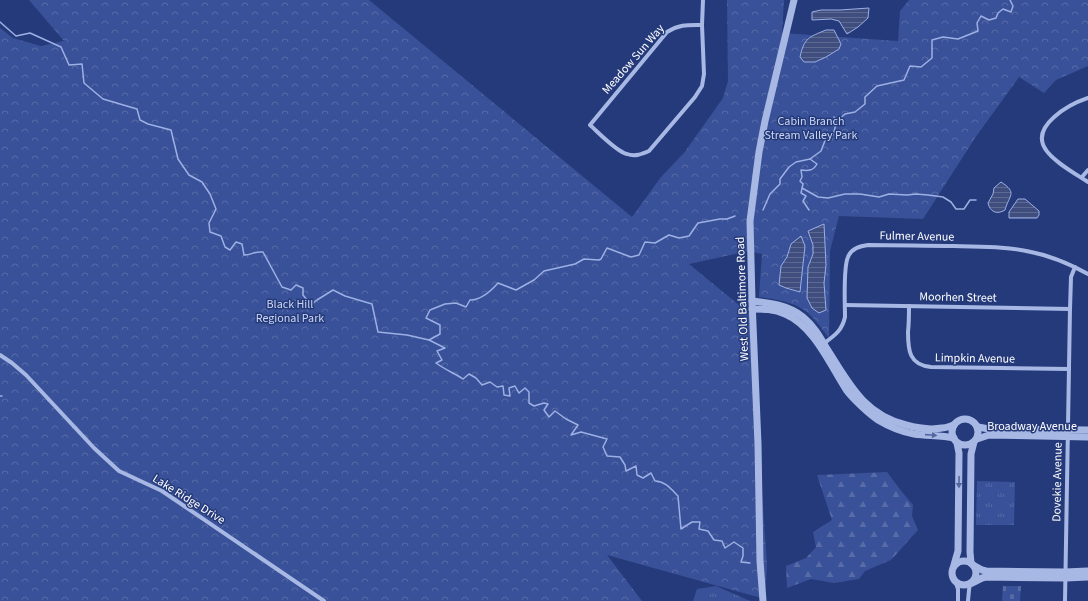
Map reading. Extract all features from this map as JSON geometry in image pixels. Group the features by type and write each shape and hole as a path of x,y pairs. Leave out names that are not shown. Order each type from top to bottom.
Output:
{"street":[{"path":"702,25 703,0"},
{"name":"West Old Baltimore Road","path":"763,601 760,561 758,444 750,221 754,185 765,121 794,0"},
{"name":"Meadow Sun Way","path":"683,25 702,25 704,74 702,86 695,97 649,151 641,155 628,155 621,152 590,125 668,32 675,27 683,25"},
{"path":"1088,98 1072,105 1050,120 1044,129 1042,138 1045,149 1052,157 1088,182"},
{"path":"1082,178 1088,170"},
{"name":"Fulmer Avenue","path":"821,344 838,333 844,323 846,267 848,257 854,249 861,246 970,246 1010,248 1030,252 1063,262 1088,274"},
{"name":"Dovekie Avenue","path":"1066,601 1070,309 1071,277 1074,267"},
{"path":"752,305 772,304 784,306 803,317 809,323 848,392 877,420 914,434 942,436 963,445 969,445 976,441"},
{"name":"Moorhen Street","path":"845,305 1070,309"},
{"name":"Limpkin Avenue","path":"909,306 909,349 914,360 922,365 931,367 1069,370"},
{"path":"821,344 854,391 870,408 884,417 914,427 943,428 954,425 960,420 964,419 973,421 978,427 978,435 971,454 970,552 976,576 971,583 968,601"},
{"name":"Lake Ridge Drive","path":"0,355 26,375 94,448 118,471 162,490 324,601"},
{"path":"954,425 952,429 959,453 958,551 951,574 958,589 958,601"},
{"name":"Broadway Avenue","path":"978,427 989,429 1068,433 1088,437"},
{"name":"Broadway Avenue","path":"976,441 988,435 1068,433 1088,430"},
{"path":"954,565 957,562 964,561 986,571 1088,577"},
{"path":"956,583 963,586 986,577 1066,575 1088,571"}],"green space":[{"name":"Black Hill Regional Park","path":"29,0 369,0 632,217 661,177 684,153 723,98 728,81 727,0 784,0 782,33 898,41 900,11 909,0 1088,0 1088,66 1056,80 1044,93 1019,77 975,138 923,219 839,216 830,251 829,338 811,316 794,304 759,297 762,254 749,251 689,264 750,314 750,336 767,565 765,599 607,555 642,601 0,601 0,28 13,38 41,46 64,41"},
{"path":"887,472 913,505 912,516 918,530 891,560 865,571 859,579 834,583 811,579 787,588 786,566 806,558 816,547 813,532 832,520 817,475"},
{"path":"977,481 1015,482 1014,525 976,525"},
{"path":"716,586 750,601 693,601 697,589"},
{"path":"1003,586 1021,586 1020,601 1002,601"}],"shaded area":[{"path":"869,8 868,18 847,34 839,21 831,19 812,20 812,12 821,10"},
{"path":"826,30 834,30 841,44 839,49 815,62 804,62 800,57 803,46 808,39"},
{"path":"1001,182 1009,189 1011,194 1005,210 1002,212 994,212 990,209 988,203 993,194 994,188"},
{"path":"1018,199 1025,199 1039,211 1037,218 1009,218 1009,212"},
{"path":"824,224 826,265 824,283 826,310 819,313 812,308 807,298 808,267 813,254 813,245 808,231"},
{"path":"801,236 805,246 800,292 779,285 781,266 787,257 791,244"}],"waterway":[{"path":"763,210 770,194 780,184 780,179 789,167 796,162 810,159 821,151 826,138 833,135 837,121 845,114 855,112 865,104 865,97 877,86 904,80 910,66 921,67 932,58 932,40 943,37 958,39 978,31 977,23 981,16 989,20 996,18 998,13 1003,9 1011,12 1013,6 1010,0"},
{"path":"0,22 16,36 30,33 61,47 69,65 82,64 84,83 103,99 137,109 140,120 148,124 171,130 178,159 189,175 202,182 210,194 216,209 209,223 210,232 221,236 225,247 230,250 236,242 242,244 244,255 263,252 282,287 291,290 296,285 303,288 303,295 311,305 333,290 345,296 372,304 378,332 407,335 429,340 445,348 437,351 442,360 436,363 463,379 469,374 476,378 482,385 490,382 497,387 503,386 504,395 510,396 509,388 515,386 519,393 525,388 529,392 529,403 534,406 544,403 548,404 544,410 549,417 555,411 578,425 571,435 581,432 607,439 603,447 607,456 620,457 625,465 626,471 636,466 637,475 643,478 651,473 655,481 662,482 670,488 678,496 681,529 692,522 700,522 699,529 708,531 714,540 722,541 725,548 734,542 743,548 741,562 750,563"},
{"path":"834,117 837,121"},
{"path":"809,210 803,201 806,196 801,193 803,184 800,181 802,177 801,170 810,170 817,164 810,159"},
{"path":"802,188 818,197 828,198 845,194 860,194 879,197 889,194 916,194 943,197 951,202 956,209 964,209 970,200 976,200"},
{"path":"429,340 440,334 440,325 426,318 430,310 445,304 456,303 466,307 470,300 482,297 498,283 516,290 534,280 544,271 575,264 584,259 599,260 607,248 631,257 639,255 645,242 655,243 669,235 679,238 689,236 698,223 727,219 735,216"}],"park label":[{"name":"Cabin Branch Stream Valley Park","path":"811,128"}]}
